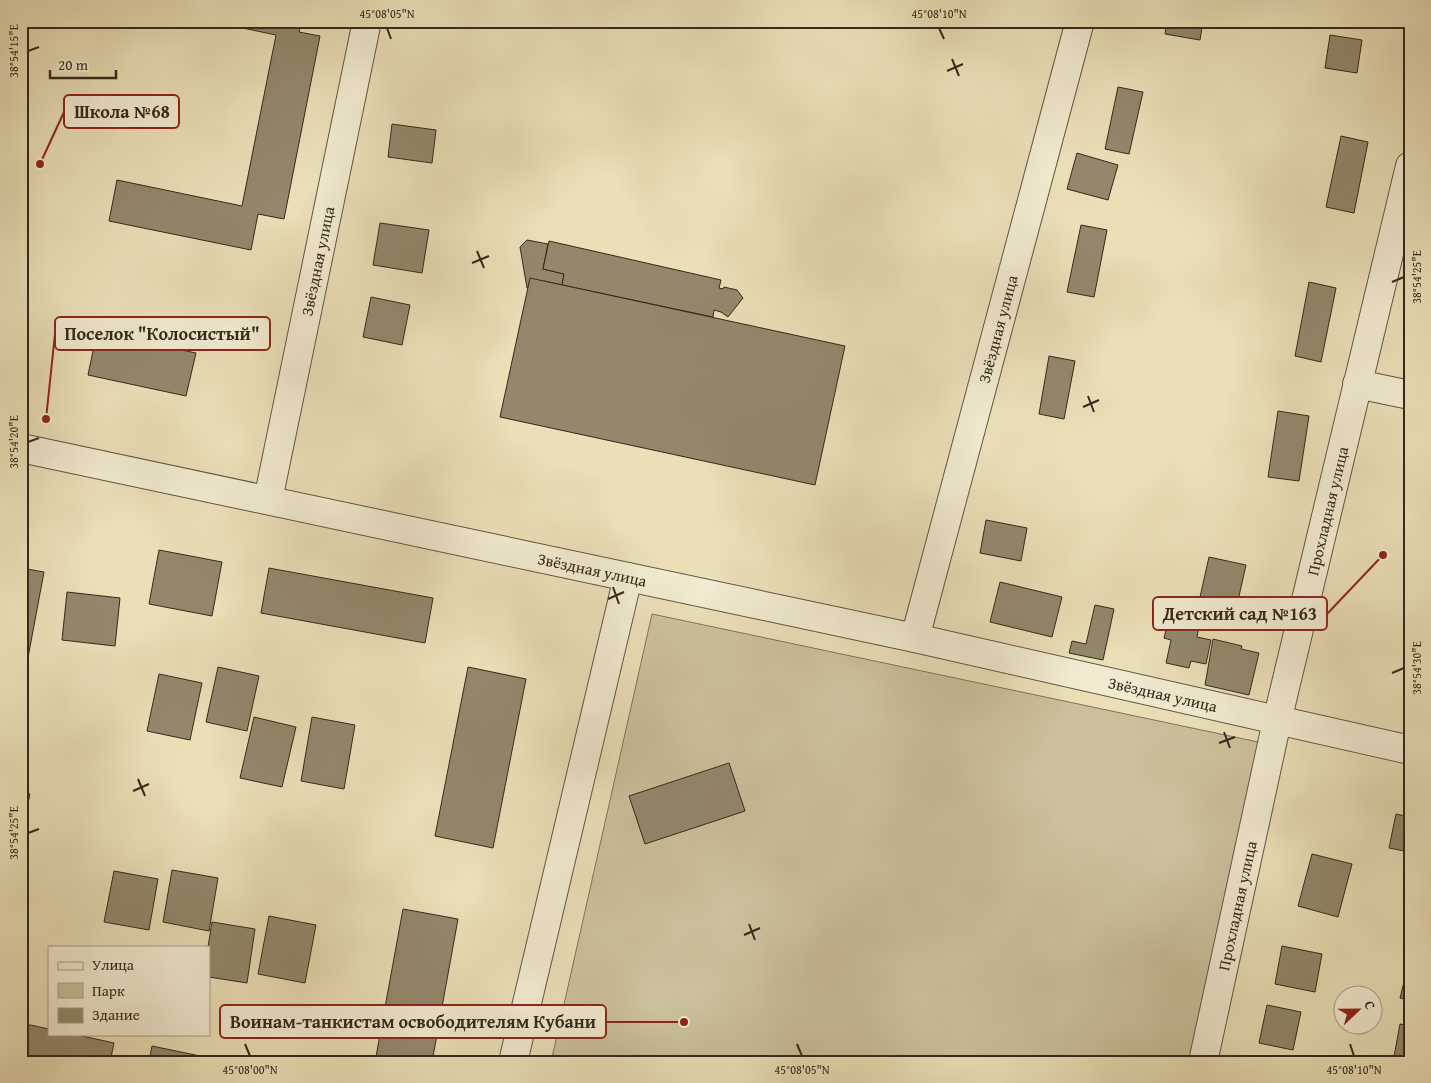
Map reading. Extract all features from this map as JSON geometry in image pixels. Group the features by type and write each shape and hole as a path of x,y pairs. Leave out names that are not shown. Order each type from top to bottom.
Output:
{"street":[{"name":"Звёздная улица","path":"268,500 367,21"},
{"name":"Звёздная улица","path":"915,638 1080,21"},
{"name":"Прохладная улица","path":"1203,1062 1277,720 1410,166"},
{"path":"1358,384 1410,395"},
{"name":"Звёздная улица","path":"21,448 915,638 1410,750"},
{"path":"513,1062 628,577"}],"green space":[{"path":"652,614 1263,743 1192,1062 551,1062"}],"building":[{"path":"209,21 301,21 299,32 320,36 284,219 258,214 251,250 109,221 117,180 242,206 276,35"},
{"path":"1167,21 1203,21 1200,40 1165,34"},
{"path":"1330,35 1362,40 1357,73 1325,68"},
{"path":"1118,87 1143,92 1129,154 1105,149"},
{"path":"392,124 436,130 432,163 388,157"},
{"path":"1341,136 1368,142 1354,213 1326,207"},
{"path":"1077,153 1118,165 1108,200 1067,189"},
{"path":"380,223 429,230 422,273 373,265"},
{"path":"1081,225 1107,230 1094,297 1067,292"},
{"path":"527,240 548,244 543,269 564,274 562,285 544,281 544,285 536,289 527,288 520,247"},
{"path":"549,241 721,280 719,288 723,289 724,287 737,290 743,298 728,317 714,310 713,317 562,285 564,274 543,269"},
{"path":"530,278 845,346 815,485 500,417"},
{"path":"1309,282 1336,288 1321,362 1295,356"},
{"path":"371,297 410,305 402,345 363,337"},
{"path":"97,332 196,353 186,396 88,375"},
{"path":"1049,356 1075,361 1064,419 1039,414"},
{"path":"1278,411 1309,416 1299,481 1268,477"},
{"path":"986,520 1027,528 1021,561 980,553"},
{"path":"159,550 222,562 212,616 149,604"},
{"path":"1209,557 1246,565 1235,614 1198,606"},
{"path":"21,568 44,572 21,695"},
{"path":"269,568 433,598 425,643 261,613"},
{"path":"1000,582 1062,597 1052,637 990,622"},
{"path":"67,592 120,598 115,646 62,640"},
{"path":"1095,605 1114,609 1103,660 1069,653 1072,641 1086,644"},
{"path":"1169,615 1200,622 1197,637 1211,640 1206,664 1191,661 1189,668 1166,663 1171,640 1164,638 1166,630 1161,629 1164,617"},
{"path":"1213,639 1242,646 1241,649 1259,653 1249,695 1205,685"},
{"path":"218,667 259,676 247,731 206,722"},
{"path":"468,667 526,679 493,848 435,836"},
{"path":"159,674 202,683 190,740 147,731"},
{"path":"254,717 296,727 282,787 240,778"},
{"path":"312,717 355,725 344,789 301,781"},
{"path":"729,763 745,811 645,844 629,796"},
{"path":"21,792 30,794 21,836"},
{"path":"1396,814 1410,817 1410,852 1389,848"},
{"path":"1312,854 1352,864 1338,917 1298,906"},
{"path":"172,870 218,878 209,931 163,922"},
{"path":"114,871 158,879 149,930 104,922"},
{"path":"403,909 458,919 432,1062 375,1062"},
{"path":"269,916 316,925 305,983 258,974"},
{"path":"212,922 255,929 247,983 210,977 210,946 208,946"},
{"path":"1282,946 1322,954 1315,992 1275,984"},
{"path":"1408,966 1410,966 1410,1000 1400,998"},
{"path":"1267,1005 1301,1012 1293,1050 1259,1043"},
{"path":"21,1023 48,1029 48,1036 82,1036 114,1043 110,1062 21,1062"},
{"path":"1400,1024 1410,1026 1410,1062 1393,1062"},
{"path":"152,1046 229,1062 149,1062"}],"place":[{"name":"Школа №68","path":"40,164"},
{"name":"Поселок \"Колосистый\"","path":"46,419"},
{"name":"Детский cад №163","path":"1383,555"},
{"name":"Воинам-танкистам освободителям Кубани","path":"684,1022"}]}
